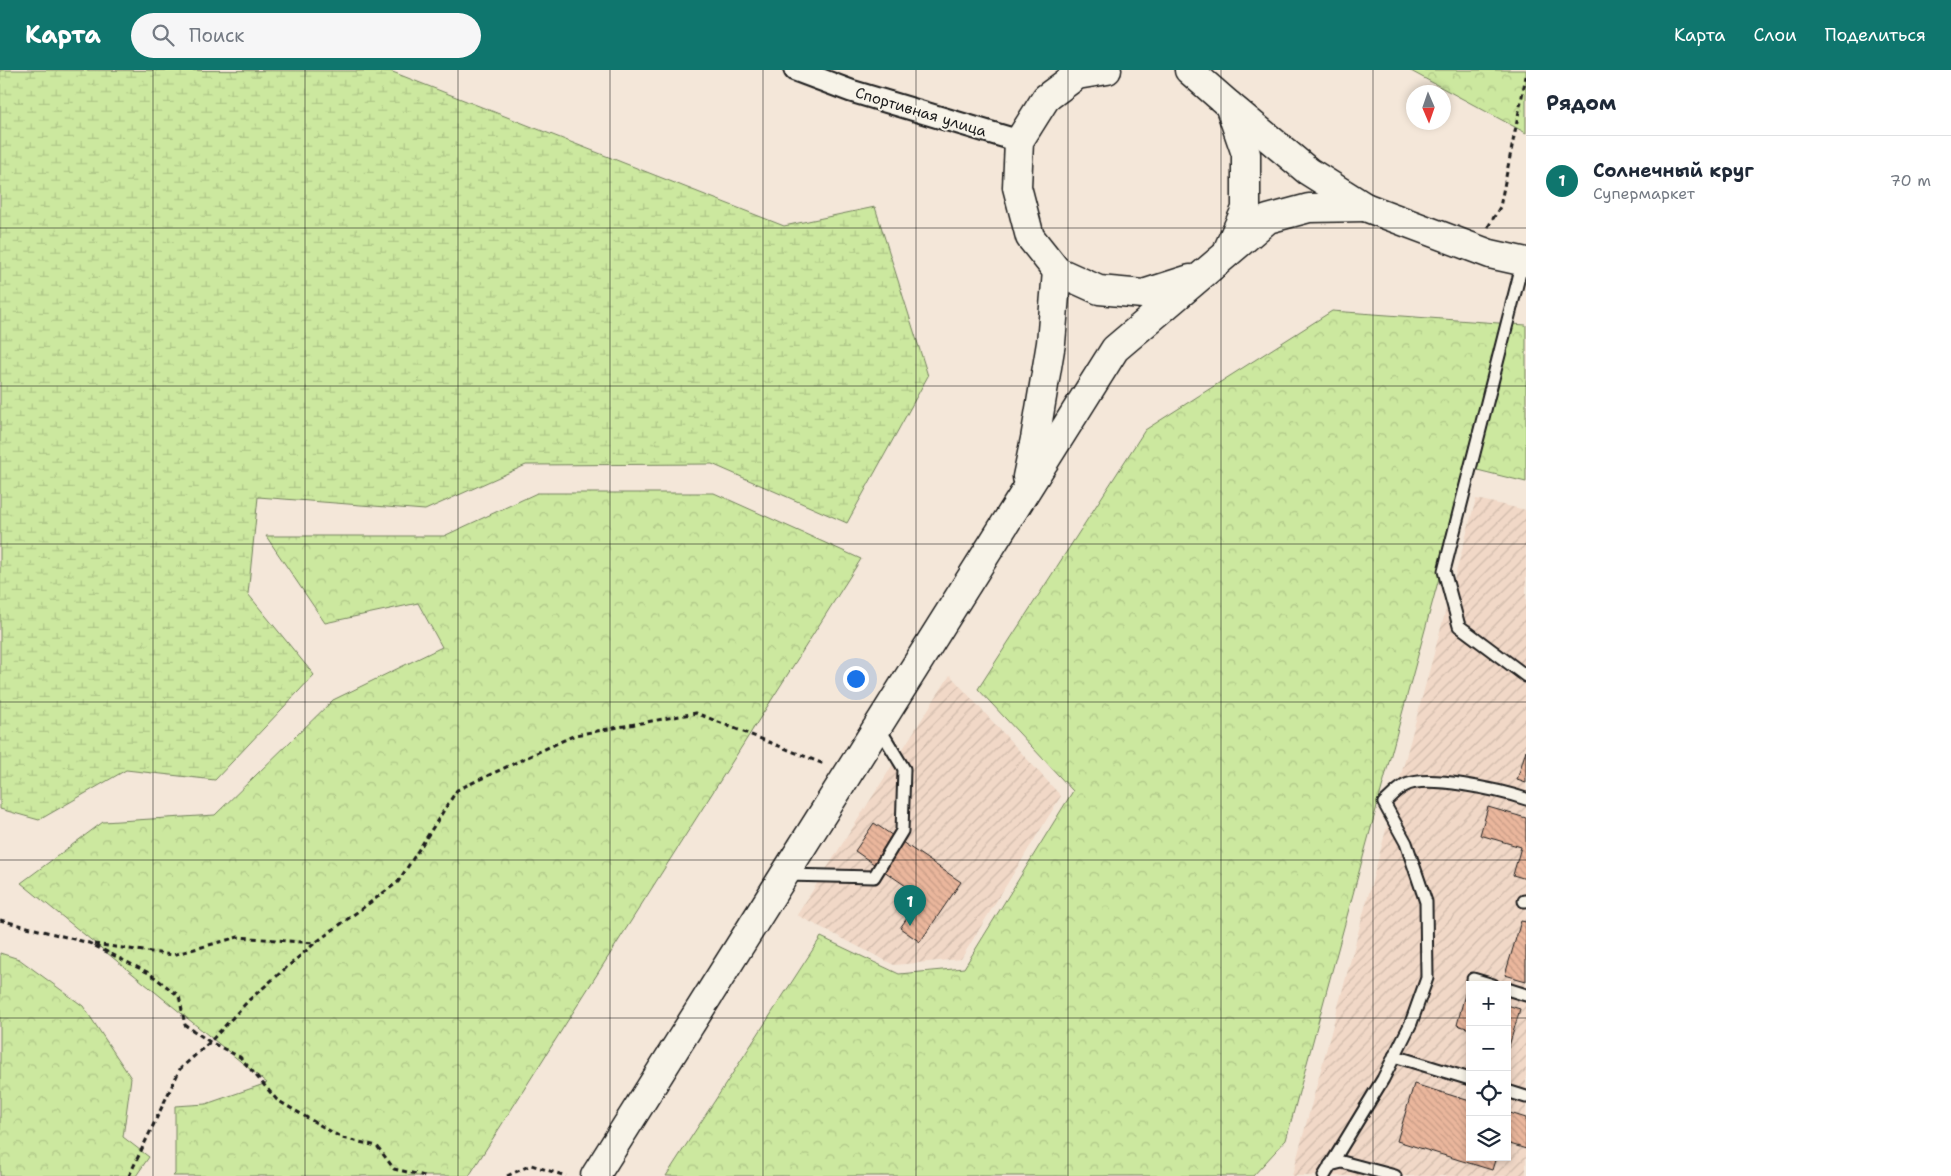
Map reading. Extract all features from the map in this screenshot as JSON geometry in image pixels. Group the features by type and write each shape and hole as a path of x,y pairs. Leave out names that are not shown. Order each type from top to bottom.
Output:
{"main road":[{"path":"1046,98 1049,70"},
{"path":"1107,70 1077,75 1046,98 1019,141 1017,187 1030,237 1057,271 1098,290 1143,294 1198,277"},
{"path":"1170,70 1195,75 1308,171 1365,207 1490,254 1524,261"},
{"path":"1226,253 1246,209 1246,154 1229,105"},
{"path":"595,1176 1115,349 1268,219 1309,208 1365,207"},
{"path":"1022,496 1035,439 1051,342 1057,271"}],"street":[{"name":"Спортивная улица","path":"795,70 851,91 1019,141"}],"lane":[{"path":"1524,261 1444,571 1459,626 1526,676"},
{"path":"784,875 874,877 902,831 904,769 878,725"},
{"path":"1324,1176 1394,1056 1411,1022 1427,978 1426,902 1406,843 1384,803 1406,785 1436,780 1510,794 1526,799"},
{"path":"1474,979 1480,981"},
{"path":"1511,990 1526,995"},
{"path":"1394,1056 1466,1078"},
{"path":"1511,1092 1526,1097"},
{"path":"1330,1165 1342,1162 1394,1176"}],"path":[{"path":"1475,248 1500,206 1526,76"},
{"path":"129,1176 180,1068 210,1042 249,1000 315,943 398,882 457,790 575,735 696,713 848,773"},
{"path":"0,920 89,943 173,955 238,937 315,943"},
{"path":"89,943 149,973 179,996 185,1025 210,1042 240,1057 277,1100 342,1138 377,1146 394,1169 425,1176"},
{"path":"507,1176 531,1166 566,1176"}],"shaded area":[{"path":"1476,499 1526,510 1526,1176 1292,1176"},
{"path":"950,675 1061,796 961,959 894,965 797,915"}],"green space":[{"path":"0,70 390,71 784,226 875,207 928,376 847,523 712,464 526,465 425,510 258,497 248,594 314,675 215,780 126,770 39,820 0,809"},
{"path":"1409,70 1526,70 1526,133 1451,93 1451,85 1437,85"},
{"path":"1332,311 1526,325 1526,482 1469,468 1286,1140 1253,1176 666,1176 821,937 899,974 964,968 1073,791 978,689 1145,430"},
{"path":"537,493 714,493 861,559 469,1176 173,1176 175,1174 175,1106 206,1104 267,1083 21,883 103,822 215,815 333,700 442,647 418,603 325,623 266,536 444,536"},
{"path":"0,953 19,959 83,1006 131,1078 123,1137 149,1157 136,1176 0,1176"}],"building":[{"path":"1526,750 1526,783 1517,780"},
{"path":"1488,807 1526,818 1526,879 1513,875 1521,847 1480,835"},
{"path":"874,823 961,882 920,942 900,928 922,897 855,851"},
{"path":"1521,921 1526,922 1526,981 1505,975"},
{"path":"1465,994 1466,994 1466,1028 1457,1025"},
{"path":"1511,1006 1520,1009 1511,1039"},
{"path":"1414,1084 1466,1100 1466,1161 1495,1161 1492,1170 1397,1141"},
{"path":"1511,1113 1526,1118 1526,1149 1511,1144"}],"place":[{"name":"Солнечный круг","path":"910,926"}]}
